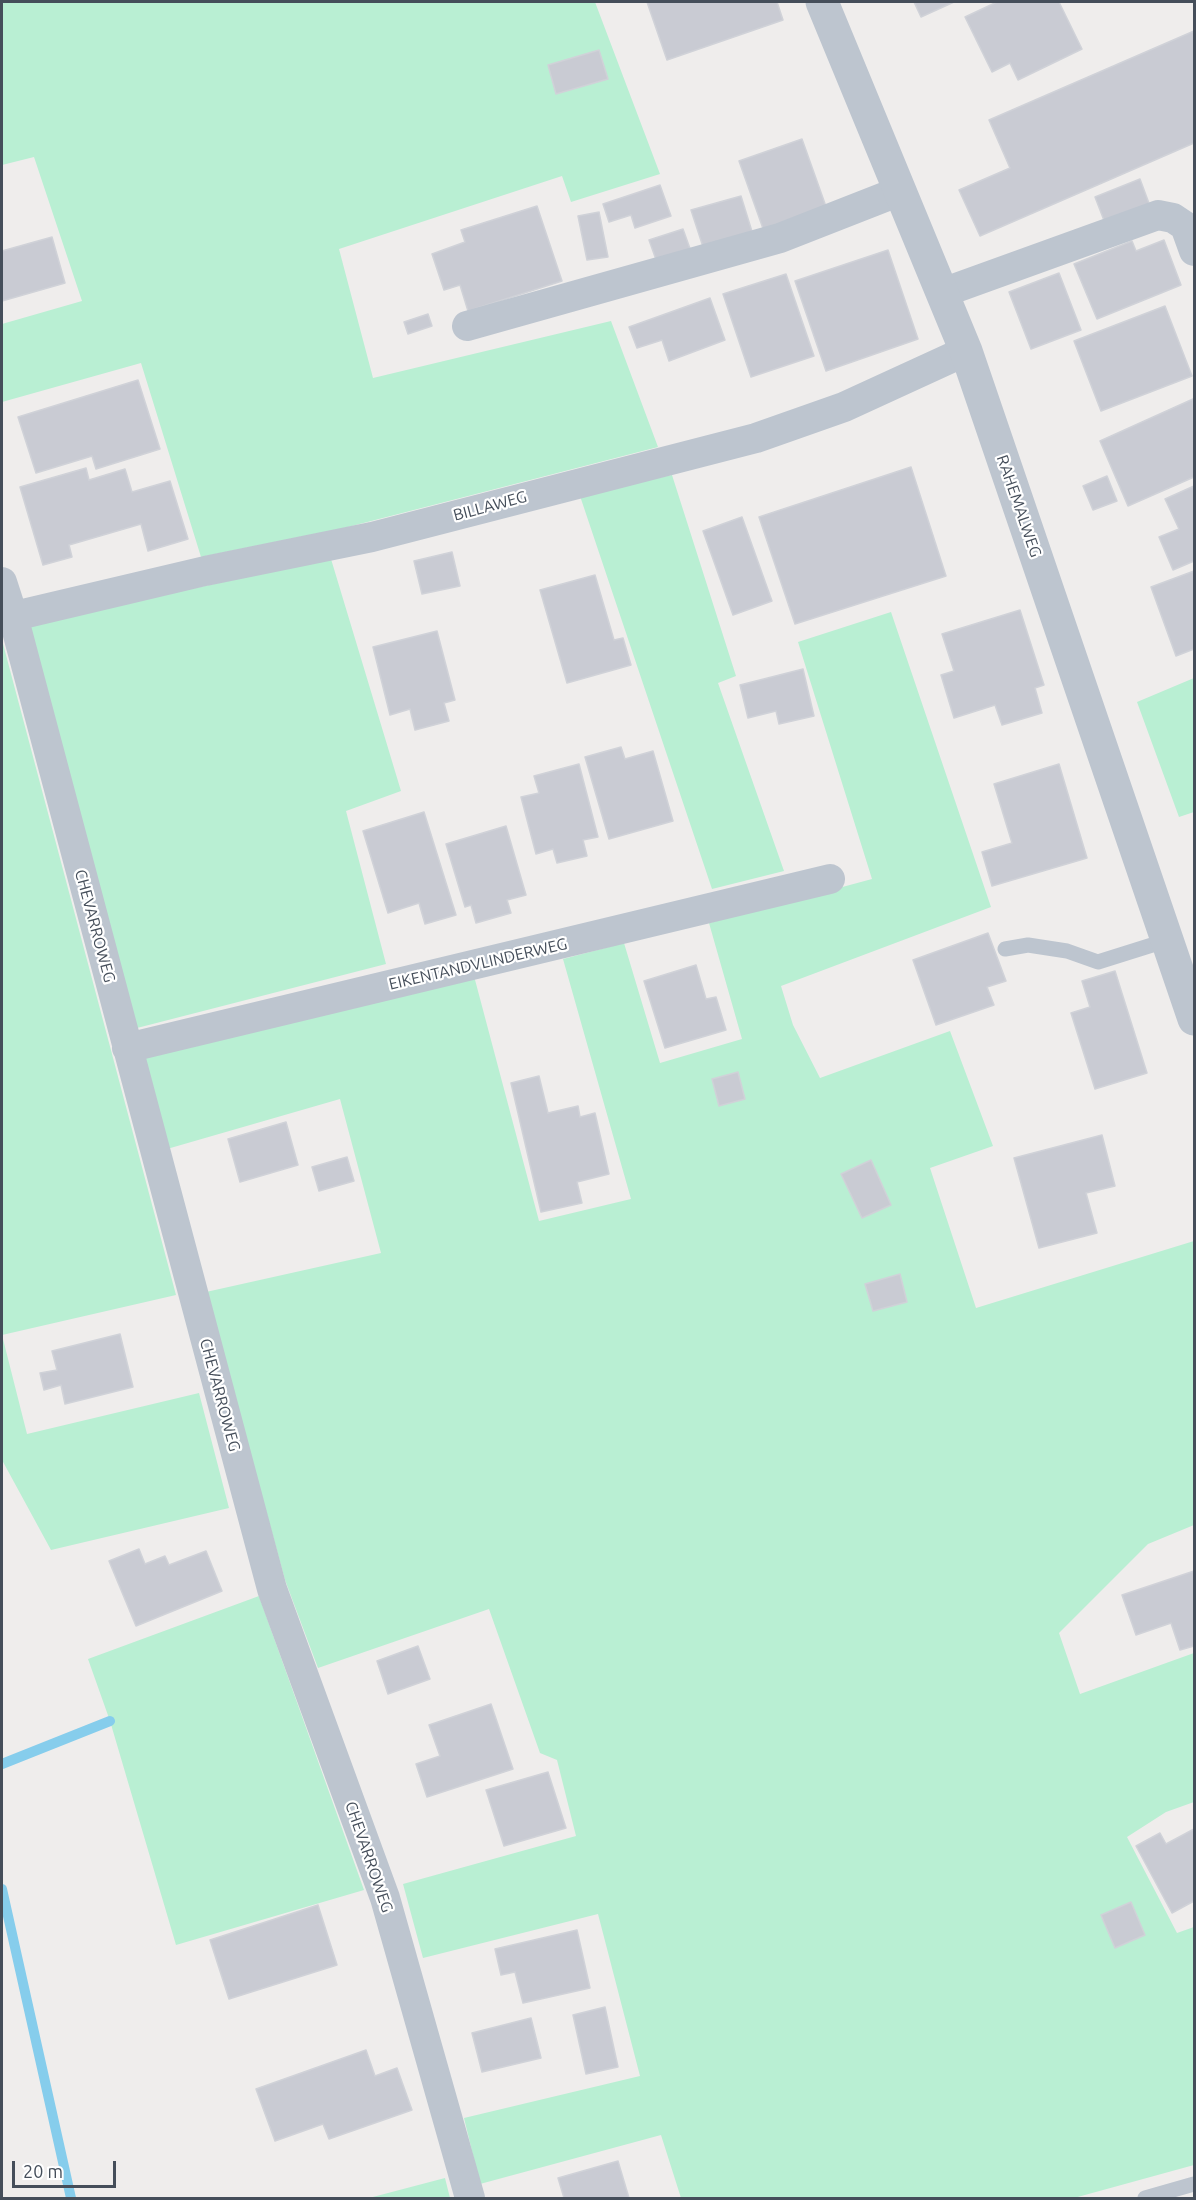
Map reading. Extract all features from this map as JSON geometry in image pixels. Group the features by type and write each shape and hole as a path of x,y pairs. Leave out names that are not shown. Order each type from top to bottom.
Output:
{"street":[{"name":"RAHEMALWEG","path":"822,2 966,351 1194,1019"},
{"path":"467,326 780,238 900,191"},
{"path":"942,293 1158,215 1173,218 1185,226 1194,251"},
{"name":"BILLAWEG","path":"7,617 205,571 372,537 756,438 844,407 966,351"},
{"name":"CHEVARROWEG","path":"2,582 7,617 127,1048 272,1589 385,1898 470,2199"},
{"name":"EIKENTANDVLINDERWEG","path":"127,1048 830,879"}],"lane":[{"path":"1005,949 1028,945 1067,951 1098,962 1168,940"},
{"path":"1145,2199 1194,2184"}],"green space":[{"path":"2,2 595,2 660,174 571,202 562,176 339,249 373,378 611,321 658,447 344,528 201,557 141,363 2,402 2,324 82,301 34,157 2,165"},
{"path":"672,475 736,676 718,683 784,871 712,889 579,493"},
{"path":"331,559 401,791 346,811 386,964 137,1028 27,624"},
{"path":"891,612 991,907 781,986 793,1025 820,1078 950,1031 993,1146 930,1168 976,1308 1194,1241 1194,1525 1148,1544 1059,1633 1080,1694 1194,1653 1194,1802 1166,1812 1127,1837 1177,1933 1194,1927 1194,2165 1074,2198 681,2198 661,2135 480,2184 464,2118 640,2076 598,1914 423,1958 403,1884 576,1836 557,1760 540,1753 489,1609 318,1668 285,1580 206,1292 381,1253 340,1099 167,1149 140,1056 474,976 539,1221 631,1199 563,959 624,943 660,1063 742,1039 709,923 872,879 798,642"},
{"path":"2,640 176,1295 2,1335"},
{"path":"1194,678 1194,812 1179,817 1137,702"},
{"path":"2,1335 27,1434 199,1393 229,1508 51,1550 2,1460"},
{"path":"259,1596 364,1890 176,1945 110,1721 88,1659"},
{"path":"445,2178 450,2198 369,2198"}],"building":[{"path":"647,2 777,2 783,20 667,60"},
{"path":"914,2 954,2 921,17"},
{"path":"997,2 1059,2 1082,49 1018,80 1010,63 992,72 965,17"},
{"path":"1194,31 1194,143 980,236 959,190 1010,168 989,120"},
{"path":"599,50 608,79 556,94 548,65"},
{"path":"802,139 829,215 766,237 739,161"},
{"path":"1140,179 1150,206 1105,223 1095,197"},
{"path":"660,185 671,216 635,228 631,215 609,222 603,204"},
{"path":"741,196 754,238 705,253 691,210"},
{"path":"537,206 562,281 468,311 460,285 444,290 432,254 465,242 461,230"},
{"path":"599,212 608,257 587,260 578,216"},
{"path":"683,229 693,257 659,268 649,240"},
{"path":"52,237 65,283 2,301 2,251"},
{"path":"1164,240 1181,285 1097,319 1074,264 1132,241 1136,251"},
{"path":"888,250 918,339 826,371 795,281"},
{"path":"1059,273 1081,330 1031,349 1009,292"},
{"path":"786,274 814,356 751,377 723,294"},
{"path":"710,298 725,340 669,361 662,340 637,348 629,327"},
{"path":"1165,306 1192,376 1101,411 1074,341"},
{"path":"428,314 432,326 408,334 404,322"},
{"path":"138,380 160,449 96,469 92,456 36,473 18,417"},
{"path":"1193,399 1194,477 1128,506 1100,441"},
{"path":"911,467 946,576 795,624 759,517"},
{"path":"86,468 89,480 125,469 132,492 170,481 188,539 148,551 141,524 69,545 72,557 43,565 20,487"},
{"path":"1107,476 1117,501 1093,510 1083,486"},
{"path":"1194,486 1194,561 1173,570 1159,537 1179,529 1165,499"},
{"path":"742,517 772,601 733,615 703,531"},
{"path":"452,552 460,586 422,594 414,561"},
{"path":"1194,571 1194,649 1176,656 1151,587"},
{"path":"595,575 614,640 623,638 631,665 567,683 540,590"},
{"path":"1020,610 1044,685 1035,688 1042,713 1002,725 995,705 954,718 941,675 954,671 942,634"},
{"path":"437,631 455,700 444,703 449,721 415,730 410,709 390,715 373,647"},
{"path":"803,669 814,716 779,724 776,711 748,718 740,685"},
{"path":"621,747 625,759 653,751 673,821 609,839 585,757"},
{"path":"579,764 598,837 583,840 587,856 557,863 553,849 536,854 521,797 539,793 534,776"},
{"path":"1059,764 1087,858 992,886 982,852 1012,843 994,784"},
{"path":"424,812 456,915 425,924 419,903 388,913 363,831"},
{"path":"506,826 526,895 507,900 511,913 476,923 471,905 465,907 446,844"},
{"path":"988,933 1006,981 987,987 994,1005 936,1025 913,960"},
{"path":"696,965 706,999 716,997 726,1030 665,1048 644,981"},
{"path":"1115,971 1147,1073 1095,1089 1071,1013 1090,1007 1082,981"},
{"path":"738,1072 745,1099 719,1106 712,1079"},
{"path":"539,1076 548,1113 578,1106 580,1117 595,1113 609,1174 577,1182 582,1203 541,1212 511,1083"},
{"path":"286,1122 298,1165 240,1182 228,1139"},
{"path":"1102,1135 1115,1186 1086,1193 1097,1233 1039,1248 1014,1158"},
{"path":"347,1157 354,1181 319,1191 312,1167"},
{"path":"871,1160 891,1205 862,1218 841,1174"},
{"path":"900,1274 907,1302 873,1311 865,1284"},
{"path":"120,1334 133,1387 65,1404 61,1385 44,1390 40,1373 57,1370 52,1351"},
{"path":"139,1549 145,1564 165,1556 169,1565 206,1551 222,1591 136,1626 109,1561"},
{"path":"1194,1571 1194,1646 1180,1650 1171,1623 1136,1635 1122,1595"},
{"path":"418,1646 430,1679 388,1694 377,1661"},
{"path":"491,1704 513,1769 427,1797 416,1764 440,1756 429,1725"},
{"path":"548,1772 566,1828 504,1846 486,1790"},
{"path":"1194,1829 1194,1901 1172,1913 1136,1846 1160,1833 1166,1844"},
{"path":"1131,1902 1145,1935 1115,1948 1101,1915"},
{"path":"318,1905 337,1965 229,1999 210,1940"},
{"path":"577,1930 590,1988 523,2003 515,1972 501,1975 495,1949"},
{"path":"605,2007 618,2067 586,2074 573,2015"},
{"path":"531,2018 541,2058 482,2072 472,2033"},
{"path":"366,2050 375,2076 397,2068 412,2110 329,2139 323,2124 275,2141 256,2089"},
{"path":"618,2161 629,2198 564,2198 558,2178"}],"waterway":[{"path":"2,1764 110,1721"},
{"path":"2,1889 71,2198"}]}
